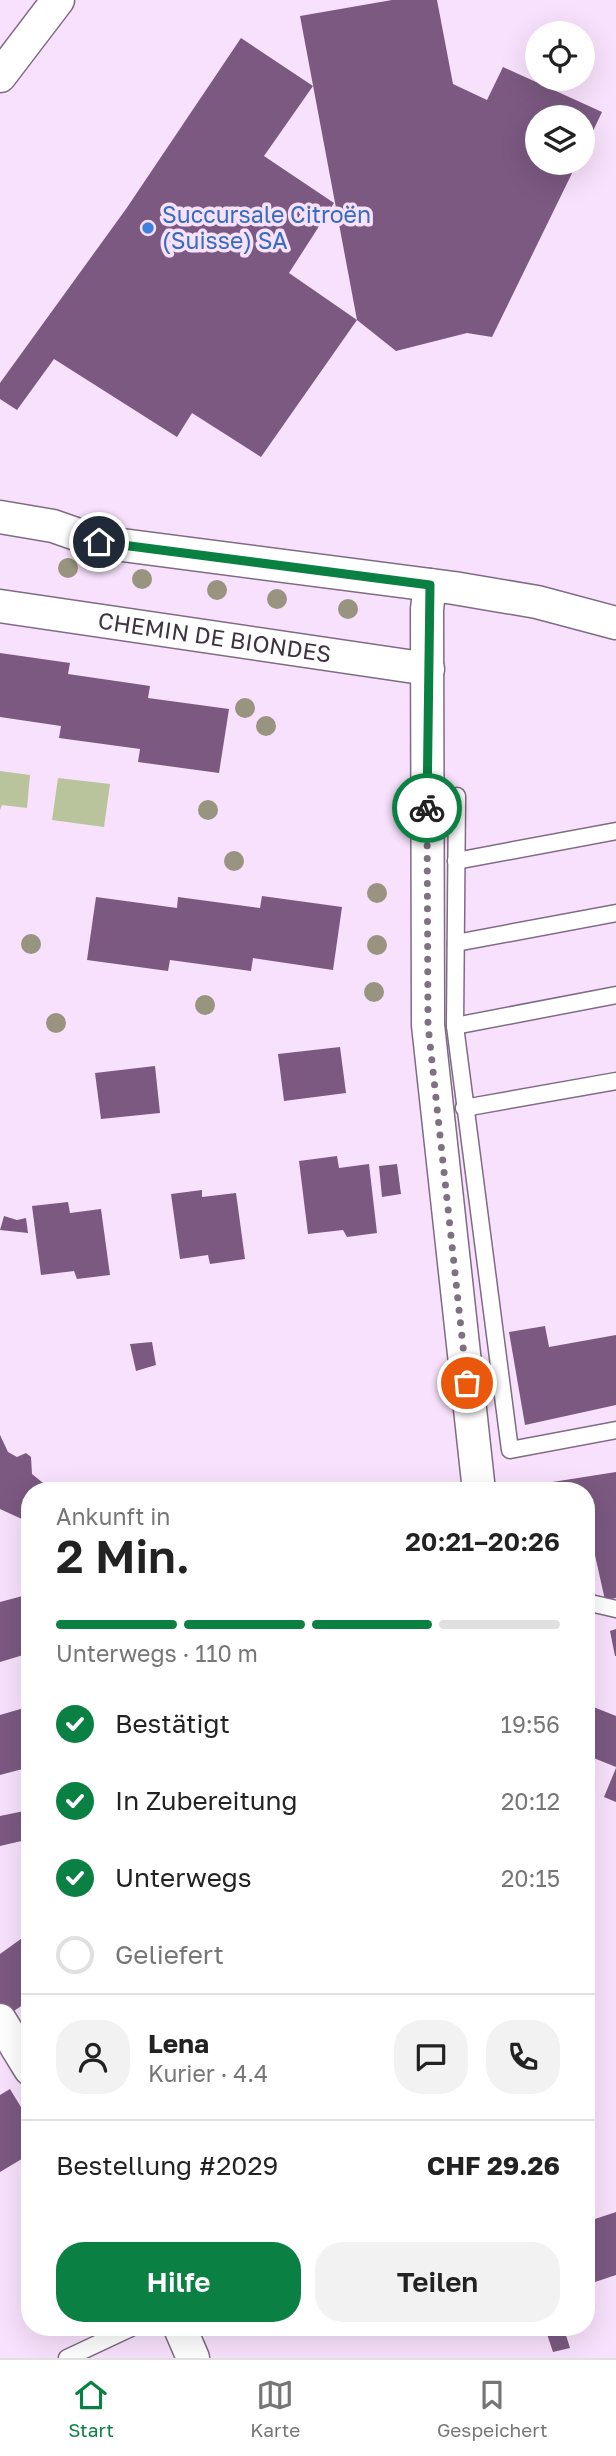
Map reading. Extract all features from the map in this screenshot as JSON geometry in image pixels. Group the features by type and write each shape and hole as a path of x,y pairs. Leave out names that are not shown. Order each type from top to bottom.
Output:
{"street":[{"path":"0,76 58,0"},
{"path":"0,517 53,526 99,542 430,585 537,602 616,623"},
{"path":"430,585 428,1025 478,1482"},
{"name":"CHEMIN DE BIONDES","path":"0,606 428,670"},
{"path":"0,2020 17,2062"},
{"path":"184,2336 194,2358"}],"lane":[{"path":"457,796 455,1026 510,1450"},
{"path":"456,861 616,831"},
{"path":"456,943 616,913"},
{"path":"455,1026 616,995"},
{"path":"464,1108 616,1080"},
{"path":"475,1457 616,1430"},
{"path":"595,1604 616,1609"},
{"path":"66,2358 114,2336"}],"green space":[{"path":"0,771 30,775 27,808 2,805 0,810"},
{"path":"58,778 110,784 104,827 52,820"}],"building":[{"path":"392,0 437,0 453,84 487,100 503,67 525,77 525,91 556,91 587,105 525,105 525,175 571,175 492,337 467,333 396,351 357,320 300,16"},
{"path":"241,38 313,86 264,156 334,203 289,273 357,320 261,457 192,413 177,437 54,359 17,410 0,399 0,383 126,209"},
{"path":"595,109 602,112 595,127"},
{"path":"0,653 70,663 68,674 150,686 148,698 229,709 219,773 138,762 140,749 59,738 61,726 0,717"},
{"path":"262,896 342,907 333,970 253,958 251,971 170,960 168,971 87,960 96,897 177,908 178,897 260,908"},
{"path":"340,1047 346,1093 284,1101 278,1054"},
{"path":"155,1066 160,1113 101,1119 95,1073"},
{"path":"337,1156 339,1168 369,1164 377,1233 347,1237 343,1230 308,1234 299,1161"},
{"path":"397,1164 401,1194 382,1197 379,1166"},
{"path":"202,1190 202,1197 236,1193 245,1259 210,1264 208,1255 180,1259 171,1194"},
{"path":"68,1202 70,1213 101,1209 110,1275 77,1279 74,1271 41,1275 32,1206"},
{"path":"4,1216 17,1220 26,1218 28,1233 0,1230"},
{"path":"545,1326 549,1347 616,1335 616,1405 525,1425 509,1332"},
{"path":"152,1342 156,1365 136,1371 130,1344"},
{"path":"0,1435 8,1452 17,1457 26,1453 31,1457 32,1474 42,1482 21,1482 21,1519 0,1509"},
{"path":"616,1472 616,1598 605,1600 595,1555 595,1482 552,1482"},
{"path":"21,1596 21,1656 0,1662 0,1602"},
{"path":"616,1629 616,1656 615,1656 610,1631"},
{"path":"595,1708 616,1716 616,1767 595,1759"},
{"path":"21,1709 21,1769 0,1775 0,1715"},
{"path":"616,1768 616,1802 604,1797"},
{"path":"21,1812 21,1841 0,1846 0,1816"},
{"path":"21,1939 21,2006 8,2015 0,2004 0,1954"},
{"path":"10,2089 21,2107 21,2159 0,2172 0,2095"},
{"path":"616,2212 616,2275 595,2282 595,2219"},
{"path":"548,2336 566,2336 570,2348 553,2352"}],"way so far":[{"path":"427,808 428,1025 436,1119 467,1383"}],"place":[{"name":"Succursale Citroën (Suisse) SA","path":"148,228"}],"route":[{"path":"99,542 430,585 427,609 427,808"}]}
